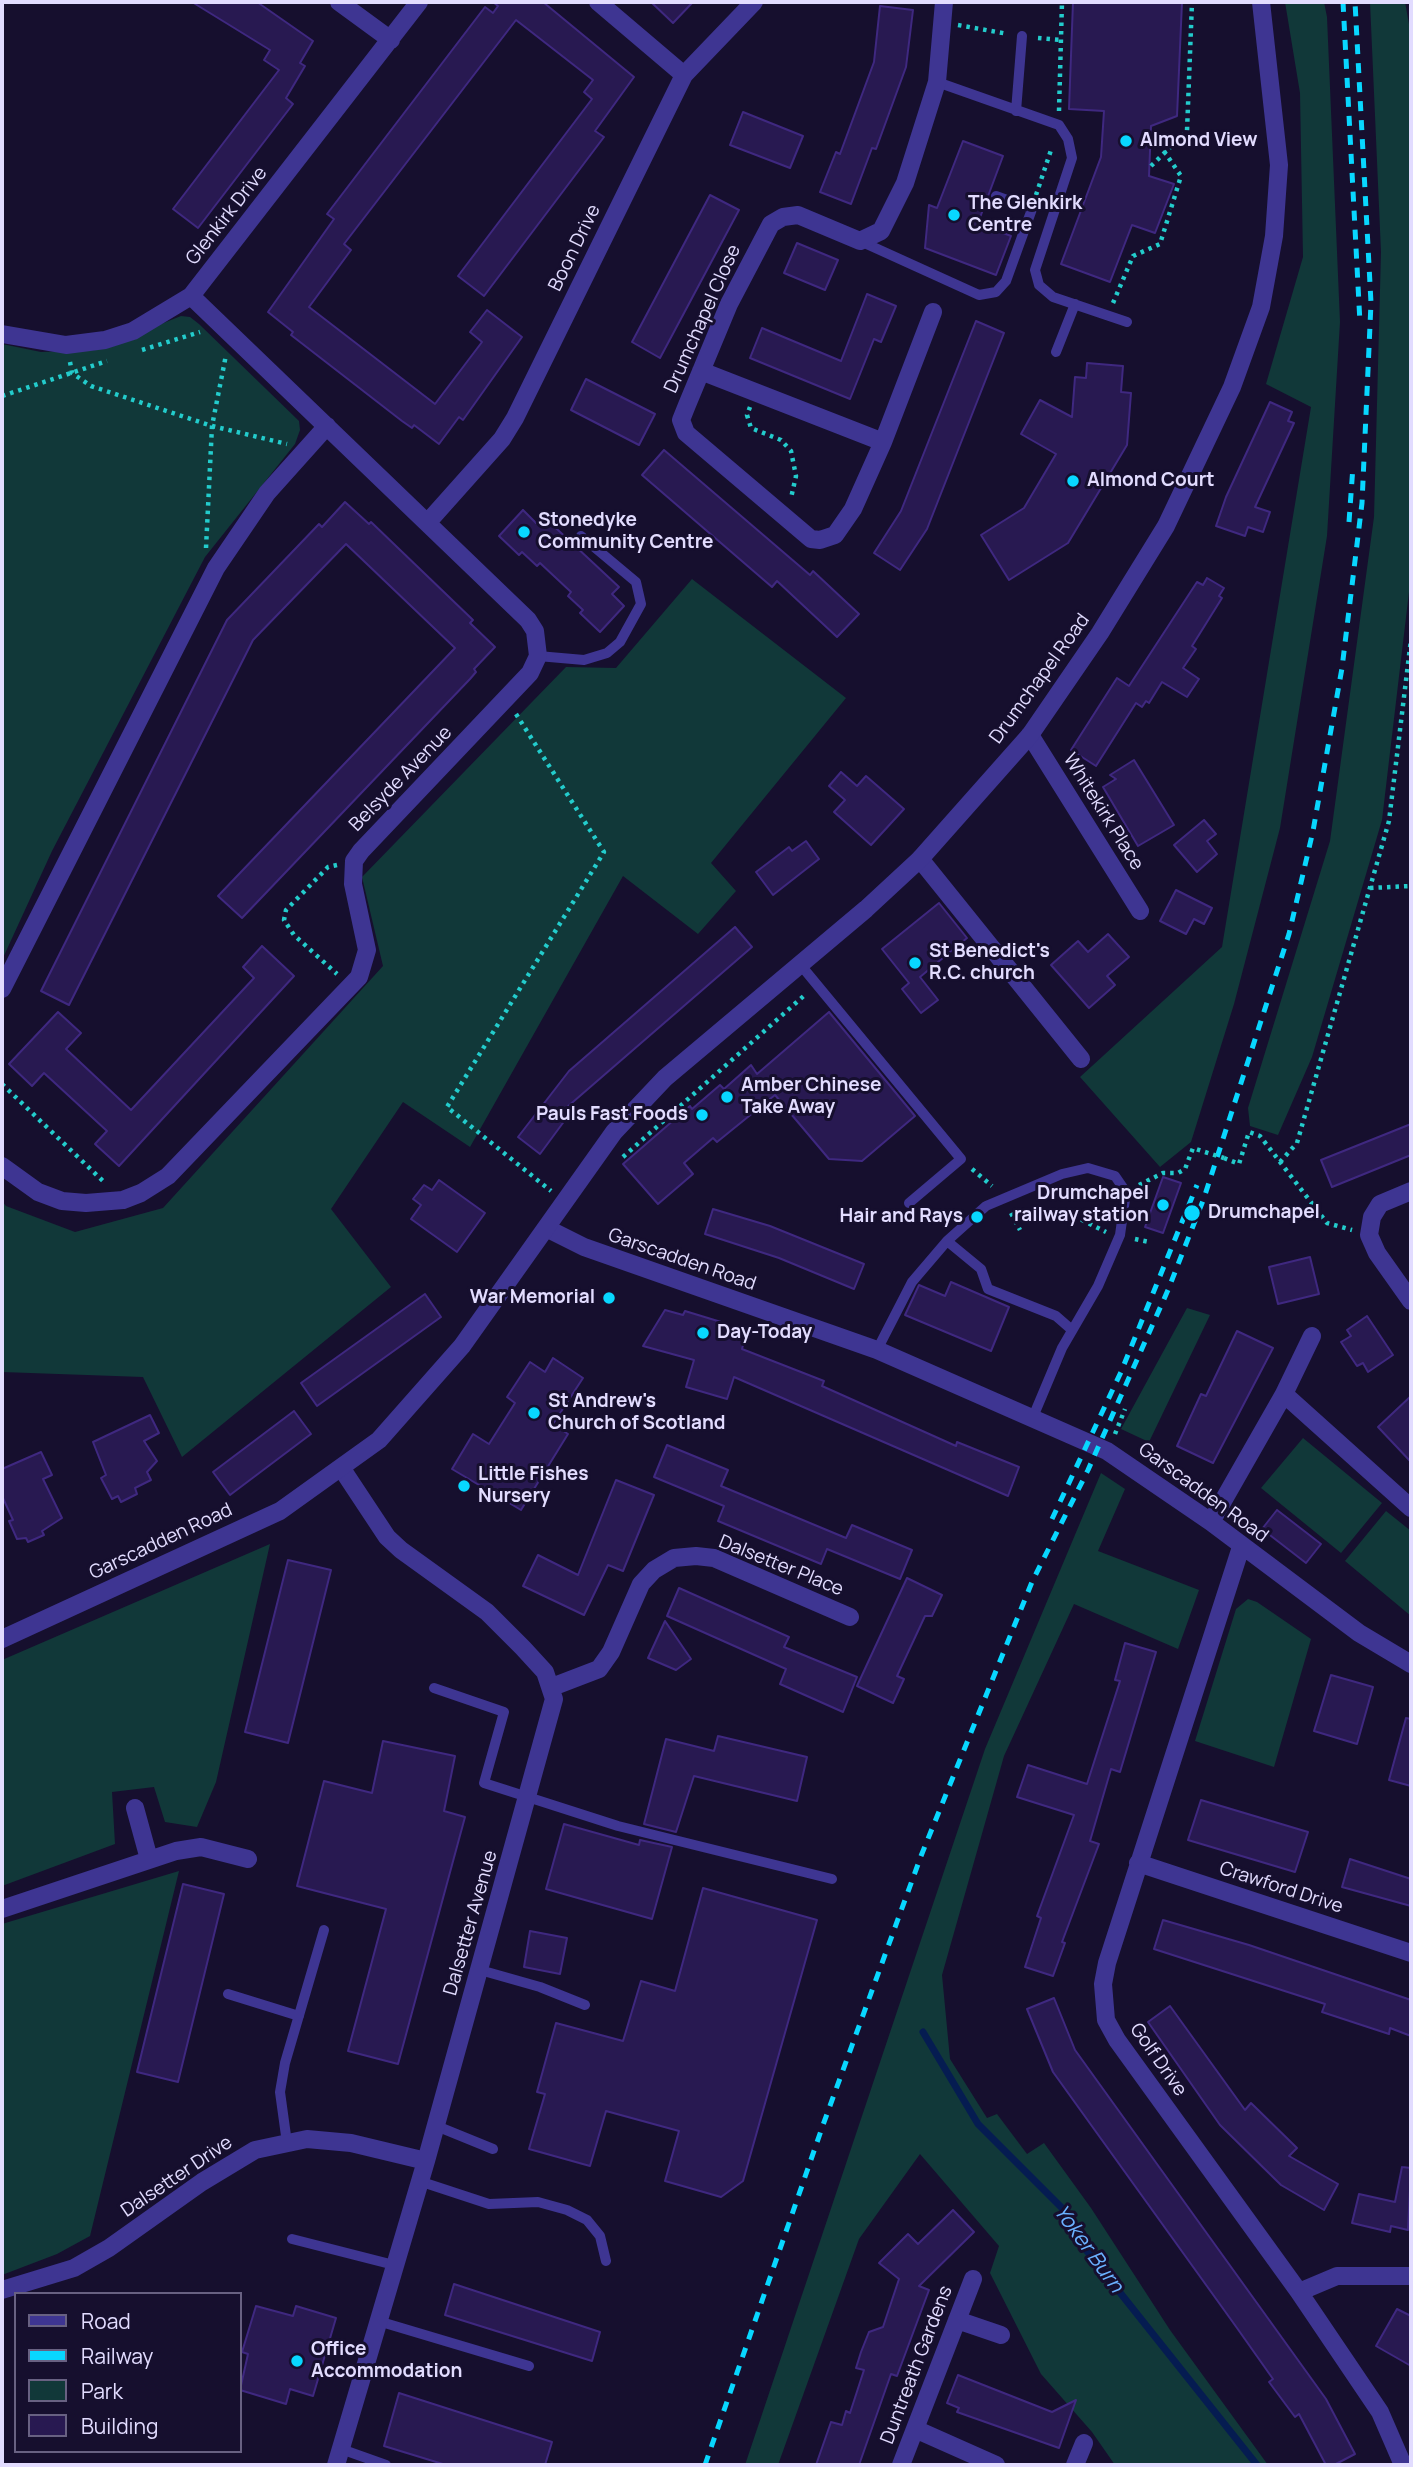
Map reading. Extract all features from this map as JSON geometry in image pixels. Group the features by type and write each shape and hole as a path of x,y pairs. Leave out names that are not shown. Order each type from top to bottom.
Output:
{"street":[{"path":"339,2 391,40"},
{"name":"Glenkirk Drive","path":"2,334 66,345 105,340 133,331 191,296 419,2"},
{"path":"598,2 684,75"},
{"name":"Boon Drive","path":"428,522 502,439 515,418 684,75 754,2"},
{"path":"860,241 881,231 905,183 937,82 944,2"},
{"name":"Drumchapel Road","path":"548,1229 614,1132 665,1078 866,909 920,859 1030,735 1100,633 1166,526 1232,387 1261,307 1274,236 1279,165 1261,2"},
{"name":"Drumchapel Close","path":"860,241 798,215 783,217 771,224 729,304 681,420 686,433 811,539 820,540 835,535 853,509 883,442 933,312"},
{"path":"191,296 528,620 535,631 538,656"},
{"path":"701,371 883,442"},
{"path":"2,989 216,568 253,511 327,426"},
{"name":"Belsyde Avenue","path":"353,866 361,851 530,674 538,656"},
{"name":"Whitekirk Place","path":"1030,735 1140,911"},
{"path":"920,859 1081,1059"},
{"path":"2,1166 38,1192 62,1201 86,1203 123,1200 141,1193 167,1176 351,986 365,965 367,950 353,884 353,866"},
{"path":"1411,1191 1380,1204 1372,1217 1369,1235 1377,1253 1411,1301"},
{"name":"Garscadden Road","path":"2,1639 280,1511 342,1469 379,1440 415,1402 462,1346 548,1229 584,1247 877,1350 1107,1451 1211,1522 1359,1633 1411,1664"},
{"path":"1211,1522 1283,1394 1312,1336"},
{"path":"1283,1394 1411,1508"},
{"path":"342,1469 387,1537 487,1612 531,1656 552,1687"},
{"name":"Golf Drive","path":"1241,1547 1107,1963 1103,1998 1107,2020 1116,2040 1299,2292 1380,2412 1403,2465"},
{"name":"Dalsetter Place","path":"552,1687 599,1670 611,1652 641,1584 654,1570 674,1558 696,1556 713,1559 850,1617"},
{"name":"Dalsetter Avenue","path":"338,2457 530,1797 553,1712 552,1687"},
{"path":"135,1808 149,1859"},
{"path":"2,1909 149,1859 201,1847 248,1859"},
{"name":"Crawford Drive","path":"1138,1863 1411,1953"},
{"name":"Dalsetter Drive","path":"2,2290 75,2268 109,2248 202,2182 256,2150 307,2138 351,2143 426,2161"},
{"path":"1299,2292 1337,2276 1411,2276"},
{"name":"Duntreath Gardens","path":"901,2465 973,2279"},
{"path":"957,2320 1001,2335"},
{"path":"915,2429 996,2465"},
{"path":"1075,2465 1084,2443"}],"lane":[{"path":"1016,111 1022,36"},
{"path":"937,82 1059,125 1068,139 1072,158 1035,270 1039,285 1053,297 1126,322"},
{"path":"860,241 979,295 996,292 1006,281 1032,209 996,196"},
{"path":"1056,352 1075,304"},
{"path":"538,656 584,660 607,653 620,642 641,604 636,582 581,536"},
{"path":"799,963 961,1159 909,1203"},
{"path":"877,1350 912,1282 947,1241 986,1206 1062,1174 1088,1168 1115,1176 1126,1192 1120,1236 1098,1286 1072,1331 1033,1417"},
{"path":"947,1241 981,1269 988,1289 1056,1316 1072,1331"},
{"path":"433,1688 504,1712 484,1783 618,1826 832,1880"},
{"path":"287,2143 280,2092 285,2063 324,1930"},
{"path":"480,1970 540,1987 585,2005"},
{"path":"228,1994 299,2015"},
{"path":"433,2125 493,2148"},
{"path":"419,2181 489,2204 537,2202 567,2210 587,2220 600,2236 606,2261"},
{"path":"292,2239 394,2265"},
{"path":"378,2321 529,2366"},
{"path":"338,2457 386,2465"}],"path":[{"path":"1151,166 1187,131 1192,2"},
{"path":"944,23 1061,40"},
{"path":"1108,316 1133,256 1160,244 1181,176 1153,135"},
{"path":"216,568 205,557 212,426 230,334"},
{"path":"66,345 72,373 91,387 212,426 305,449"},
{"path":"756,392 747,415 751,428 780,440 791,451 796,476 793,496 779,512"},
{"path":"1280,1161 1297,1143 1389,821 1411,639"},
{"path":"506,699 604,852 447,1107 565,1203"},
{"path":"351,986 293,935 284,915 328,867 353,866"},
{"path":"1370,888 1411,886"},
{"path":"621,1158 818,983"},
{"path":"2,1084 123,1200"},
{"path":"1126,1192 1163,1173 1178,1173 1185,1169 1193,1148 1239,1164 1249,1132 1260,1136 1327,1223 1369,1235"},
{"path":"961,1159 1004,1197"},
{"path":"1107,1451 1125,1409"}],"green space":[{"path":"1285,2 1324,2 1327,17 1340,322 1327,536 1280,828 1234,1004 1191,1142 1160,1167 1080,1077 1222,947 1311,407 1266,384 1303,257 1300,93"},
{"path":"1370,2 1405,2 1409,24 1411,575 1382,820 1312,1057 1278,1135 1250,1126 1248,1108 1330,841 1374,517 1381,252"},
{"path":"181,316 190,317 199,324 299,421 300,430 295,444 205,557 52,851 2,960 2,344 41,352 96,350"},
{"path":"692,579 846,698 711,863 736,891 698,934 623,876 470,1147 403,1102 331,1209 391,1287 182,1457 143,1377 2,1372 2,1201 6,1206 75,1232 163,1208 383,966 362,877 566,667 616,668"},
{"path":"1187,1308 1210,1315 1149,1442 1121,1429"},
{"path":"1303,1438 1382,1503 1341,1553 1261,1488"},
{"path":"1101,1473 1125,1489 1098,1551 1199,1590 1178,1649 1074,1604 1004,1756 942,1975 950,2059 987,2118 997,2114 1027,2154 1044,2143 1091,2208 1170,2330 1268,2465 1115,2465 1092,2432 1041,2374 990,2273 999,2246 920,2154 859,2239 778,2465 745,2465 985,1749"},
{"path":"1386,1511 1411,1531 1411,1616 1345,1561"},
{"path":"270,1544 216,1782 197,1827 165,1822 154,1787 112,1792 115,1844 2,1886 2,1660"},
{"path":"1248,1599 1257,1602 1311,1639 1274,1767 1195,1741 1236,1609"},
{"path":"179,1871 90,2236 57,2254 2,2275 2,1924"}],"building":[{"path":"192,2 257,2 313,41 300,63 305,66 286,98 293,104 198,228 173,209 279,70 264,60 270,50"},
{"path":"493,2 543,2 634,77 595,131 604,137 484,296 458,276 592,99 584,92 593,80 516,20 344,244 351,250 309,307 435,404 482,342 470,332 487,310 522,337 463,420 459,417 439,444 414,425 412,428 402,421 291,335 293,332 268,312 334,219 327,214 485,7 493,13 498,6"},
{"path":"651,2 693,2 673,23"},
{"name":"Almond View","path":"1073,2 1182,2 1177,116 1151,126 1149,176 1174,184 1155,233 1132,225 1110,282 1061,264 1101,157 1104,111 1069,109"},
{"path":"880,6 913,10 906,67 876,149 872,148 851,204 820,192 836,152 840,154 874,62"},
{"path":"743,112 803,136 790,168 730,145"},
{"name":"The Glenkirk Centre","path":"963,141 1003,156 978,223 1011,236 996,275 925,248 929,205 937,208"},
{"path":"710,195 739,210 660,358 632,342"},
{"path":"797,243 838,260 825,290 784,273"},
{"path":"867,294 896,306 881,342 874,339 850,399 750,358 762,328 841,361"},
{"path":"976,321 1004,333 927,529 900,570 874,553 901,511"},
{"name":"Almond Court","path":"1087,363 1123,366 1121,392 1131,393 1127,445 1068,543 1009,580 981,535 1024,508 1056,454 1021,434 1040,400 1072,417 1075,377 1086,378"},
{"path":"586,379 655,414 639,445 571,410"},
{"path":"1270,402 1292,412 1288,421 1294,423 1255,507 1270,512 1263,532 1248,527 1245,536 1216,526 1226,497"},
{"path":"664,450 810,575 813,571 859,614 837,637 777,581 772,587 642,475"},
{"path":"345,502 369,524 371,522 473,620 470,623 495,647 474,669 476,672 470,679 242,918 218,896 455,648 346,544 253,640 69,1005 41,991 227,620 319,524 322,527"},
{"path":"523,510 536,523 543,516 619,587 612,594 624,606 600,632 580,613 583,610 568,596 571,592 540,563 537,566 522,552 519,555 499,536"},
{"path":"1207,578 1224,588 1219,596 1222,598 1192,646 1196,649 1183,668 1199,679 1187,697 1162,682 1149,703 1146,701 1142,707 1136,703 1096,766 1071,750 1117,678 1129,686 1197,582 1203,585"},
{"path":"1134,760 1174,825 1138,846 1103,787 1116,779 1110,775"},
{"path":"841,772 857,786 866,776 904,809 871,845 834,812 845,800 829,786"},
{"path":"1204,820 1216,834 1207,841 1217,854 1197,872 1174,845"},
{"path":"806,841 819,859 773,895 756,872 789,847 792,851"},
{"path":"1176,890 1212,908 1204,924 1194,919 1186,934 1160,921"},
{"name":"St Benedict's R.C. church","path":"939,903 967,938 920,977 938,1000 921,1013 902,989 909,983 882,949"},
{"path":"735,927 752,947 566,1108 571,1112 540,1154 518,1137 569,1071"},
{"path":"1108,934 1129,957 1107,976 1115,985 1089,1008 1051,965 1078,941 1088,952"},
{"path":"262,946 294,976 119,1166 95,1144 107,1131 44,1073 32,1086 9,1064 58,1012 81,1033 66,1049 131,1110 254,978 243,967"},
{"path":"829,1012 915,1116 862,1161 829,1159 775,1095 717,1142 713,1138 684,1163 693,1174 658,1204 623,1164 690,1106 692,1109 720,1085 724,1089 751,1065 757,1074"},
{"path":"1411,1124 1411,1155 1332,1187 1321,1160"},
{"name":"Drumchapel railway station","path":"1163,1177 1181,1183 1163,1233 1145,1227"},
{"path":"439,1180 485,1213 457,1252 411,1219 421,1205 413,1199 424,1185 432,1190"},
{"path":"713,1209 770,1226 864,1264 854,1289 779,1258 705,1234"},
{"path":"1310,1257 1319,1294 1278,1304 1269,1267"},
{"path":"951,1282 1009,1307 991,1351 905,1315 919,1285 945,1296"},
{"path":"425,1294 441,1317 317,1406 301,1383"},
{"path":"665,1310 683,1315 685,1311 721,1322 720,1326 746,1334 742,1349 824,1381 822,1386 956,1446 957,1442 1019,1467 1008,1496 734,1377 727,1399 686,1387 694,1360 643,1346"},
{"path":"1367,1316 1393,1355 1368,1372 1363,1363 1357,1366 1341,1342 1351,1336 1347,1330"},
{"path":"1237,1331 1273,1348 1213,1463 1177,1446 1201,1394 1206,1396"},
{"path":"553,1358 583,1378 553,1424 568,1434 521,1510 452,1469 473,1434 489,1444 515,1403 507,1397 530,1362 545,1372"},
{"path":"1411,1396 1411,1462 1378,1427"},
{"path":"294,1411 311,1434 230,1495 213,1472"},
{"path":"150,1415 159,1433 144,1441 157,1461 147,1472 151,1480 135,1488 137,1494 121,1502 118,1496 112,1499 101,1478 106,1475 93,1442"},
{"path":"667,1445 728,1470 721,1486 846,1538 852,1525 912,1550 900,1579 827,1549 821,1564 718,1521 724,1506 654,1477"},
{"path":"41,1452 52,1475 43,1479 62,1518 42,1531 44,1535 28,1542 26,1538 17,1539 9,1521 13,1520 2,1496 2,1469"},
{"path":"616,1480 654,1495 623,1571 608,1565 584,1615 523,1586 538,1555 578,1575"},
{"path":"1277,1510 1321,1544 1306,1563 1262,1529"},
{"path":"288,1560 331,1570 288,1743 245,1732"},
{"path":"907,1578 942,1595 932,1616 925,1616 897,1676 904,1679 893,1703 857,1686"},
{"path":"679,1588 789,1637 784,1647 857,1677 843,1712 780,1684 786,1669 667,1616"},
{"path":"665,1621 691,1659 676,1670 648,1658"},
{"path":"1125,1643 1156,1652 1120,1772 1111,1769 1090,1841 1099,1844 1062,1942 1065,1943 1053,1976 1025,1967 1041,1918 1037,1916 1074,1815 1017,1797 1028,1765 1087,1784 1120,1681 1115,1680"},
{"path":"1331,1675 1373,1687 1357,1744 1314,1731"},
{"path":"1406,1718 1411,1719 1411,1786 1389,1780"},
{"path":"718,1736 807,1757 797,1801 694,1776 676,1832 644,1824 666,1739 714,1751"},
{"path":"383,1741 455,1756 444,1811 465,1817 398,2064 348,2051 386,1909 297,1886 324,1781 372,1793"},
{"path":"1201,1800 1308,1832 1295,1872 1188,1840"},
{"path":"564,1824 639,1845 640,1840 672,1847 652,1919 546,1889"},
{"path":"1350,1859 1411,1879 1411,1906 1342,1887"},
{"path":"183,1884 224,1894 178,2082 137,2072"},
{"path":"703,1888 817,1920 743,2181 721,2197 665,2181 679,2131 606,2111 590,2166 529,2149 545,2094 537,2092 556,2023 623,2041 641,1981 675,1991"},
{"path":"1163,1920 1249,1945 1411,2000 1411,2036 1390,2028 1389,2034 1322,2012 1325,2004 1154,1949"},
{"path":"530,1931 567,1938 560,1974 524,1967"},
{"path":"1054,1998 1075,2050 1326,2399 1355,2454 1334,2465 1326,2465 1299,2414 1295,2417 1269,2382 1273,2379 1053,2072 1027,2009"},
{"path":"1170,2006 1245,2110 1251,2103 1297,2148 1289,2156 1338,2184 1324,2210 1281,2185 1220,2125 1148,2022"},
{"path":"1402,2167 1411,2168 1408,2230 1391,2226 1390,2232 1352,2223 1359,2194 1395,2202"},
{"path":"953,2210 974,2232 919,2286 929,2290 897,2376 891,2374 859,2465 816,2465 831,2422 842,2425 846,2411 850,2413 864,2370 856,2368 861,2352 869,2332 883,2327 899,2279 879,2263 908,2234 918,2244"},
{"path":"454,2284 600,2332 592,2361 445,2315"},
{"path":"256,2306 293,2316 296,2306 336,2318 313,2396 290,2389 286,2404 242,2391 248,2354 242,2352"},
{"path":"1397,2309 1411,2316 1411,2366 1376,2346"},
{"path":"958,2375 1052,2412 1076,2400 1059,2448 957,2412 959,2408 947,2403"},
{"path":"399,2393 552,2442 545,2465 446,2465 384,2446"}],"waterway":[{"name":"Yoker Burn","path":"923,2032 978,2124 1068,2214 1079,2241 1257,2465"}],"railway":[{"path":"1343,2 1360,323"},
{"path":"705,2465 823,2125 921,1856 1032,1582 1088,1470 1168,1290 1204,1198 1289,934 1313,831 1342,668 1362,503 1371,303 1355,2"},
{"path":"1349,522 1353,466"},
{"path":"1052,1519 1121,1372 1197,1185"}],"place":[{"name":"Almond View","path":"1126,141"},
{"name":"The Glenkirk Centre","path":"954,215"},
{"name":"Almond Court","path":"1073,481"},
{"name":"Stonedyke Community Centre","path":"524,532"},
{"name":"St Benedict's R.C. church","path":"915,963"},
{"name":"Amber Chinese Take Away","path":"727,1097"},
{"name":"Pauls Fast Foods","path":"702,1115"},
{"name":"Drumchapel railway station","path":"1163,1205"},
{"name":"Drumchapel","path":"1192,1213"},
{"name":"Hair and Rays","path":"977,1217"},
{"name":"War Memorial","path":"609,1298"},
{"name":"Day-Today","path":"703,1333"},
{"name":"St Andrew's Church of Scotland","path":"534,1413"},
{"name":"Little Fishes Nursery","path":"464,1486"},
{"name":"Office Accommodation","path":"297,2361"}]}
